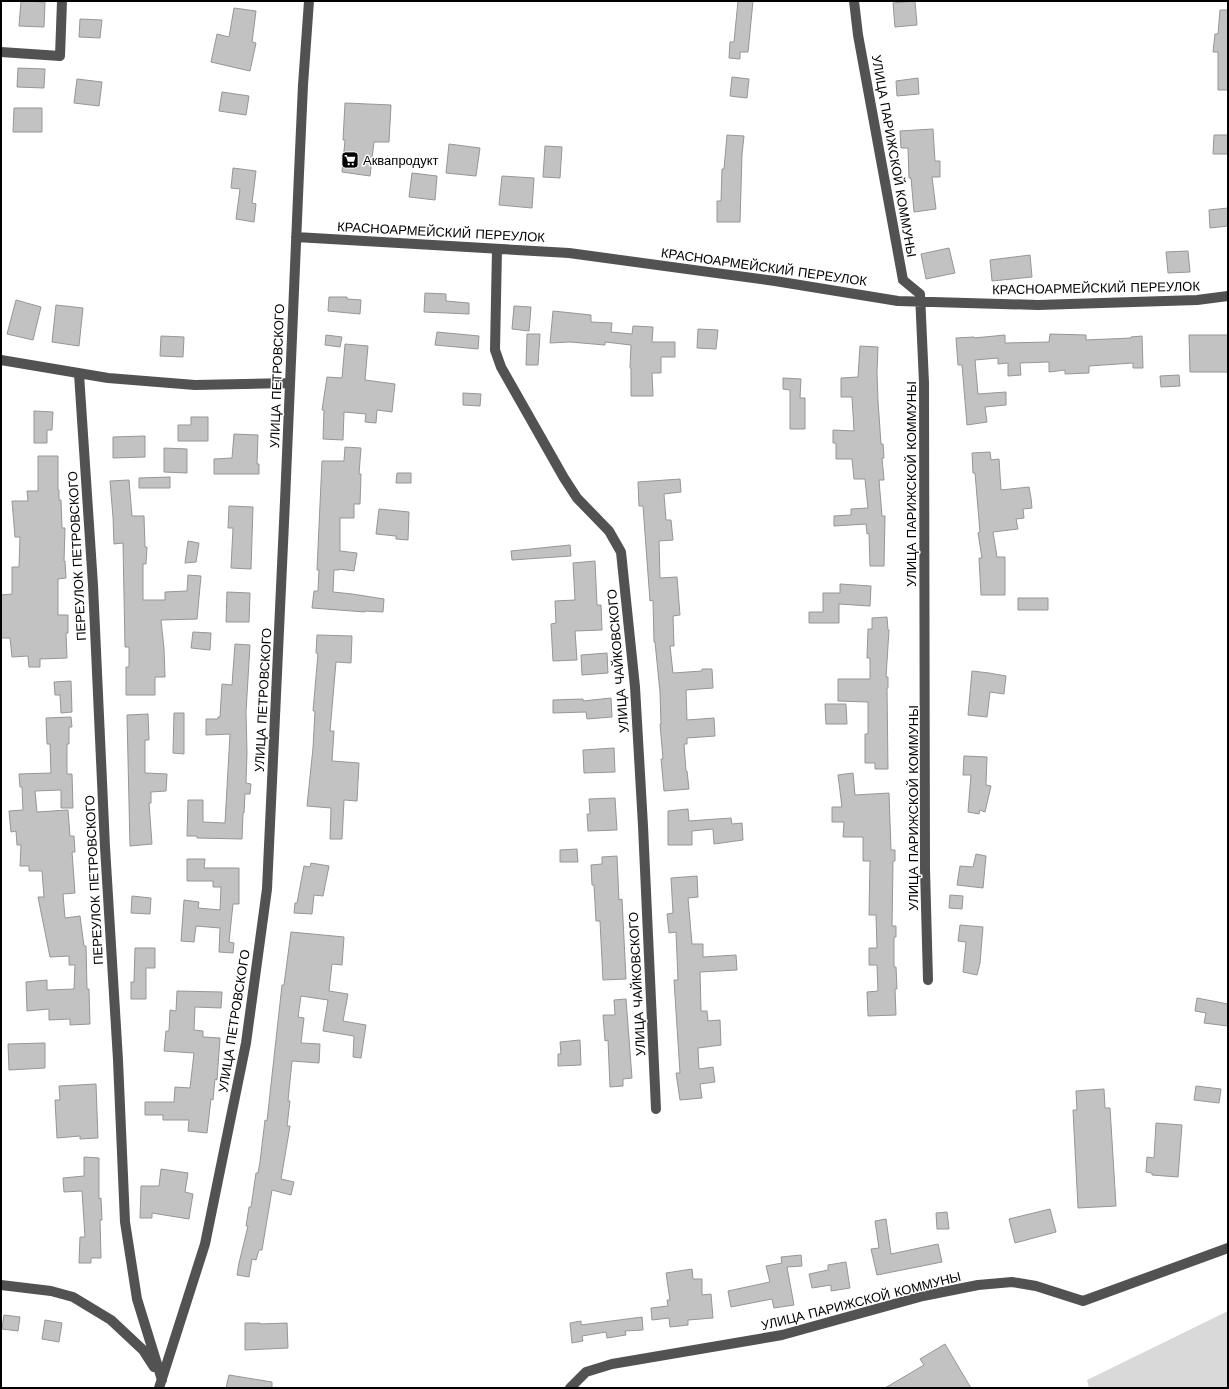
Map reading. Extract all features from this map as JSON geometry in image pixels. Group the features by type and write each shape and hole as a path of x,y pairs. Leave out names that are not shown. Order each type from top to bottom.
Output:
{"street":[{"path":"1,52 60,56 62,1"},
{"name":"УЛИЦА ПЕТРОВСКОГО","path":"161,1384 205,1244 246,1043 267,889 303,86 309,1"},
{"name":"УЛИЦА ПАРИЖСКОЙ КОММУНЫ","path":"854,1 858,35 903,280 920,294 924,383 925,853 928,980"},
{"name":"КРАСНОАРМЕЙСКИЙ ПЕРЕУЛОК","path":"296,237 569,253 776,281 898,300 1038,305 1197,300 1228,296"},
{"name":"УЛИЦА ЧАЙКОВСКОГО","path":"497,249 495,350 501,367 564,478 577,498 609,531 621,552 635,687 656,1109"},
{"path":"1,360 108,378 195,385 290,383"},
{"name":"ПЕРЕУЛОК ПЕТРОВСКОГО","path":"79,374 93,585 104,847 118,1060 125,1222 137,1299 161,1384"},
{"name":"УЛИЦА ПАРИЖСКОЙ КОММУНЫ","path":"570,1388 586,1372 612,1364 782,1335 923,1296 978,1285 1012,1282 1036,1286 1083,1300 1228,1248"},
{"path":"1,1285 51,1291 73,1297 111,1320 143,1350 161,1384"}],"shaded area":[{"path":"1228,1311 1228,1388 1089,1388 1087,1380"}],"building":[{"path":"21,1 45,2 44,27 19,26"},
{"path":"738,1 753,1 748,52 740,52 740,59 729,58 730,42 734,42"},
{"path":"915,1 917,25 895,27 893,3"},
{"path":"234,8 256,11 252,42 256,43 250,71 211,62 217,34 229,37"},
{"path":"1220,10 1228,10 1228,90 1218,90 1218,52 1213,52 1215,34 1218,34"},
{"path":"80,19 102,20 100,38 79,37"},
{"path":"18,68 45,69 44,88 17,87"},
{"path":"732,77 749,79 747,98 730,96"},
{"path":"918,78 919,94 897,96 896,81"},
{"path":"77,79 102,82 99,106 74,103"},
{"path":"222,92 249,96 246,115 219,111"},
{"path":"345,103 391,105 389,142 374,142 370,176 342,172 345,140 343,140"},
{"path":"14,108 42,108 42,132 13,132"},
{"path":"933,129 935,161 940,161 940,177 932,177 936,209 914,212 911,178 909,178 908,148 901,148 900,131"},
{"path":"727,135 744,136 740,222 717,222 717,201 721,201 722,169 724,169"},
{"path":"1214,135 1228,135 1228,154 1213,154"},
{"path":"449,144 480,148 476,176 446,173"},
{"path":"545,146 562,147 560,178 543,177"},
{"path":"233,168 256,171 252,203 256,204 254,222 236,219 240,189 231,188"},
{"path":"412,173 437,176 435,200 409,197"},
{"path":"502,176 534,178 532,208 499,205"},
{"path":"1228,208 1228,226 1210,228 1209,210"},
{"path":"949,248 955,273 926,279 921,254"},
{"path":"1188,251 1190,272 1168,273 1166,252"},
{"path":"1030,255 1032,277 992,281 990,260"},
{"path":"425,293 446,294 446,301 469,303 469,314 424,312"},
{"path":"329,297 347,297 347,299 361,300 360,314 328,311"},
{"path":"16,300 41,307 33,340 7,334"},
{"path":"56,305 83,308 79,346 52,342"},
{"path":"514,306 531,307 529,331 512,329"},
{"path":"553,311 591,315 591,322 612,323 611,332 632,334 633,326 653,327 652,342 675,342 675,357 661,357 661,373 652,373 653,396 631,396 631,345 605,342 605,345 570,342 550,343"},
{"path":"698,329 718,330 716,349 697,348"},
{"path":"437,332 479,336 478,349 435,345"},
{"path":"527,334 540,334 538,365 526,365"},
{"path":"1050,334 1086,335 1086,340 1131,338 1142,336 1143,368 1133,368 1133,363 1089,366 1089,373 1065,374 1065,370 1049,372 1049,362 1020,363 1021,375 1008,376 1008,363 998,364 998,358 975,360 978,394 1006,392 1006,405 985,407 987,422 967,425 962,365 958,365 956,338 1005,335 1005,343 1049,342"},
{"path":"326,335 342,337 340,347 325,345"},
{"path":"1189,335 1228,335 1228,372 1190,372"},
{"path":"161,336 184,337 183,357 160,356"},
{"path":"345,344 368,346 365,380 395,384 392,412 377,410 376,423 365,422 366,414 344,412 343,440 323,439 324,410 322,410 327,377 342,378"},
{"path":"860,346 878,347 878,401 881,444 883,444 884,458 882,458 884,480 879,480 882,516 885,516 884,566 870,566 869,533 867,534 866,524 834,526 834,516 851,515 851,509 868,508 865,479 854,479 852,459 836,459 836,443 833,443 833,430 854,431 852,397 841,397 841,378 858,377"},
{"path":"1179,375 1180,386 1161,387 1160,376"},
{"path":"783,378 801,379 800,398 805,398 805,429 790,429 790,390 783,389"},
{"path":"463,393 481,394 480,406 463,405"},
{"path":"34,411 53,412 52,430 47,430 47,443 34,443"},
{"path":"191,417 208,417 208,441 178,441 178,425 191,425"},
{"path":"234,434 258,435 257,464 259,464 259,474 214,474 214,459 232,458"},
{"path":"145,436 145,457 113,458 113,437"},
{"path":"345,447 361,448 359,474 361,474 360,504 354,504 354,518 340,518 340,551 357,553 354,571 339,569 334,570 333,592 384,599 383,612 312,608 314,591 318,591 319,570 317,570 322,461 344,461"},
{"path":"164,448 187,449 187,473 164,472"},
{"path":"990,452 991,460 999,459 1001,490 1029,487 1031,498 1032,508 1023,509 1024,518 1016,519 1018,529 993,532 997,557 1005,557 1005,595 981,595 979,558 982,558 978,533 980,532 972,453"},
{"path":"38,456 58,456 58,490 59,500 61,500 62,528 65,528 64,561 66,578 58,579 58,615 68,615 68,633 66,633 67,658 40,659 40,667 29,667 28,656 12,657 10,638 1,638 1,595 12,594 12,567 19,567 20,537 15,537 12,501 28,501 27,491 38,491"},
{"path":"397,473 411,473 411,483 396,483"},
{"path":"170,477 170,488 139,488 139,478"},
{"path":"680,479 681,492 664,494 666,520 671,520 673,540 659,541 660,578 677,577 680,615 673,616 674,646 670,646 673,673 712,669 713,688 686,690 687,720 714,718 715,736 687,738 687,744 684,744 689,789 664,791 661,759 663,759 660,724 660,692 654,642 653,600 650,601 643,506 639,506 638,482"},
{"path":"129,480 132,516 144,516 145,547 147,547 146,564 143,564 143,600 165,600 165,592 187,591 188,575 201,576 197,619 161,620 165,677 155,677 155,695 126,695 126,667 129,667 129,647 125,647 123,543 114,544 110,481"},
{"path":"229,506 253,507 251,569 231,568 233,528 228,528"},
{"path":"379,509 409,512 408,540 396,539 396,536 376,534"},
{"path":"188,541 199,543 196,562 185,563"},
{"path":"570,545 571,556 512,560 511,551"},
{"path":"595,561 597,605 601,605 602,630 575,631 577,660 553,661 551,624 556,623 555,601 575,600 573,563"},
{"path":"840,584 871,586 870,606 839,604 839,623 809,623 809,612 823,612 823,593 840,593"},
{"path":"227,592 250,593 249,622 226,622"},
{"path":"1018,598 1048,598 1048,610 1018,610"},
{"path":"887,617 889,630 886,677 888,677 888,769 875,769 875,763 865,763 865,734 868,734 868,702 838,701 838,679 870,679 870,658 867,658 868,629 872,629 872,618"},
{"path":"193,632 211,633 210,650 191,648"},
{"path":"317,635 352,636 351,663 336,662 330,731 334,731 332,761 359,763 357,801 344,800 342,839 330,839 331,808 307,806 313,748 315,711 313,711 318,654 316,653"},
{"path":"235,644 250,645 246,712 246,783 251,784 250,794 245,794 242,839 197,838 197,836 187,836 188,800 203,800 203,822 225,823 230,734 206,735 206,719 218,719 218,717 220,717 222,684 232,685"},
{"path":"607,653 608,673 582,675 581,655"},
{"path":"972,671 1006,676 1004,694 990,692 987,717 968,715"},
{"path":"71,681 72,712 61,713 60,695 55,695 54,682"},
{"path":"611,698 612,717 587,719 586,712 553,713 553,700 583,699 583,701"},
{"path":"825,704 846,704 847,724 826,724"},
{"path":"174,713 184,713 184,754 173,753"},
{"path":"148,714 149,740 145,740 145,773 167,774 166,791 151,792 151,803 149,803 152,844 130,846 127,715"},
{"path":"71,717 72,727 69,727 69,744 67,744 67,774 72,774 73,808 61,808 61,790 35,791 37,812 68,810 70,836 74,836 75,852 72,852 75,893 63,894 65,918 80,916 84,946 86,946 87,989 89,989 90,1024 70,1025 70,1019 49,1020 49,1009 27,1011 26,982 47,980 47,990 74,989 75,965 69,965 69,956 50,957 38,897 44,897 42,871 29,871 29,866 20,866 21,845 17,845 16,831 11,832 9,811 23,810 22,787 20,787 19,774 51,773 50,744 47,744 46,718"},
{"path":"614,748 615,772 584,773 583,750"},
{"path":"964,756 987,757 986,785 991,786 985,812 980,810 979,814 968,812 971,775 963,775"},
{"path":"853,773 855,795 889,793 891,850 895,850 895,861 893,861 892,926 896,926 896,937 894,937 894,967 896,967 897,989 895,989 896,1015 868,1016 867,992 878,991 877,965 869,965 869,948 877,948 876,915 869,915 870,861 863,861 863,837 843,837 844,822 832,822 832,807 842,807 838,775"},
{"path":"615,798 617,830 588,831 587,814 590,814 589,799"},
{"path":"688,809 689,821 731,818 732,824 742,823 743,840 714,844 713,829 692,831 692,845 668,845 668,811"},
{"path":"577,849 578,862 560,862 560,850"},
{"path":"976,854 986,856 983,888 957,885 960,866 973,867"},
{"path":"617,856 619,900 622,899 626,979 603,980 600,921 596,921 594,885 592,885 591,865 602,864 602,857"},
{"path":"187,859 205,859 204,868 239,868 239,904 233,904 229,942 234,943 233,953 219,952 220,928 196,926 194,942 181,941 184,900 199,902 198,908 220,910 221,887 213,887 213,881 187,881"},
{"path":"311,863 329,866 323,896 314,895 312,914 294,913 304,866 310,867"},
{"path":"697,876 698,897 688,898 692,944 703,944 703,957 736,955 737,970 700,972 701,1011 707,1011 708,1021 720,1020 721,1045 698,1048 699,1069 713,1067 715,1082 700,1084 702,1098 680,1100 676,1073 680,1073 674,980 678,980 676,932 669,933 667,914 673,913 671,878"},
{"path":"950,895 963,896 962,909 949,908"},
{"path":"132,896 151,898 150,914 131,913"},
{"path":"960,925 983,927 980,963 977,975 963,972 966,942 958,941"},
{"path":"291,932 344,937 342,965 332,964 329,991 348,994 343,1021 366,1025 361,1058 353,1057 354,1036 323,1031 328,1000 301,996 298,1017 304,1018 301,1043 320,1044 319,1063 292,1061 287,1126 290,1126 281,1179 294,1182 291,1195 272,1190 262,1250 259,1250 256,1260 252,1259 249,1277 237,1275 248,1226 246,1226 249,1207 251,1207 256,1173 258,1173 260,1162 265,1120 267,1121 282,985 284,985"},
{"path":"135,948 155,948 155,968 146,968 146,999 131,999 131,982 134,982"},
{"path":"177,991 222,992 221,1008 195,1007 194,1030 203,1031 203,1037 220,1038 217,1080 215,1079 213,1100 211,1099 207,1133 188,1131 189,1120 163,1120 163,1115 145,1115 145,1102 174,1102 175,1087 190,1088 194,1053 164,1051 166,1031 169,1031 170,1010 176,1011"},
{"path":"1197,998 1228,1004 1228,1026 1204,1023 1206,1013 1195,1011"},
{"path":"626,999 632,1078 623,1079 623,1086 610,1087 608,1040 605,1041 603,1015 615,1015 614,1000"},
{"path":"580,1040 581,1065 558,1066 558,1054 561,1054 560,1042"},
{"path":"45,1043 45,1068 9,1070 8,1044"},
{"path":"96,1084 98,1138 80,1139 80,1136 57,1138 55,1100 60,1100 59,1086"},
{"path":"1196,1086 1221,1089 1219,1103 1194,1100"},
{"path":"1104,1089 1105,1108 1110,1108 1116,1206 1078,1208 1073,1110 1077,1110 1076,1091"},
{"path":"1156,1123 1182,1125 1178,1177 1152,1175 1152,1173 1146,1172 1147,1157 1154,1158"},
{"path":"84,1157 99,1158 99,1199 101,1198 102,1220 100,1220 101,1258 91,1258 91,1263 79,1263 80,1237 85,1237 82,1191 64,1192 63,1178 84,1176"},
{"path":"161,1169 188,1173 185,1192 193,1194 189,1219 152,1213 152,1218 140,1218 141,1186 159,1186"},
{"path":"1050,1209 1056,1232 1015,1243 1009,1219"},
{"path":"947,1212 949,1229 937,1229 936,1213"},
{"path":"886,1219 891,1254 938,1244 942,1262 877,1275 871,1249 879,1248 875,1221"},
{"path":"801,1255 802,1266 787,1267 794,1305 774,1308 772,1299 731,1307 728,1291 770,1282 766,1266 782,1263 781,1257"},
{"path":"846,1262 850,1288 831,1291 831,1285 812,1288 809,1274 828,1270 828,1265"},
{"path":"692,1269 693,1279 702,1279 702,1295 711,1294 713,1318 688,1320 688,1325 670,1327 669,1318 652,1320 651,1308 668,1306 667,1300 670,1300 666,1273"},
{"path":"4,1315 20,1317 18,1331 2,1329"},
{"path":"642,1317 643,1330 625,1331 626,1335 607,1338 606,1332 582,1336 583,1341 572,1343 570,1323 581,1321 581,1325"},
{"path":"45,1320 62,1323 59,1342 42,1339"},
{"path":"245,1323 287,1323 288,1348 245,1350"},
{"path":"945,1344 971,1388 885,1388 924,1365 920,1359"},
{"path":"229,1375 272,1382 272,1388 226,1388"}],"place":[{"name":"Аквапродукт","path":"350,160"}]}
